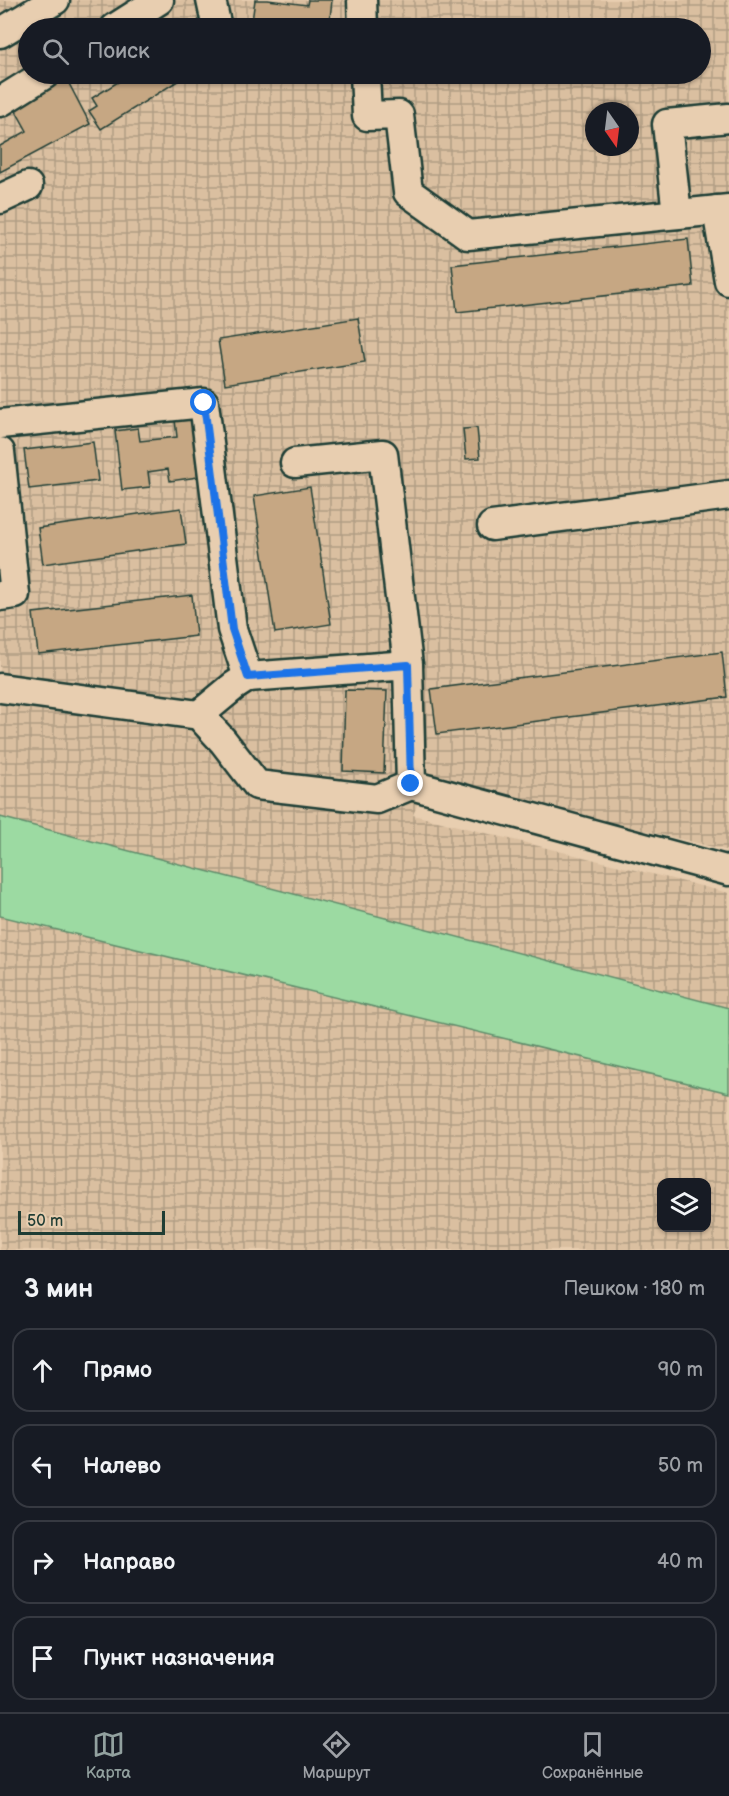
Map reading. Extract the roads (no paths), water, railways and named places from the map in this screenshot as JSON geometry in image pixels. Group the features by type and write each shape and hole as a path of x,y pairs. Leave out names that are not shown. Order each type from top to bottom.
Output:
{"lane":[{"path":"25,18 56,0"},
{"path":"131,18 159,0"},
{"path":"211,0 215,18"},
{"path":"362,0 363,18"},
{"path":"0,33 18,22"},
{"path":"0,102 29,84"},
{"path":"365,84 367,116 399,115 408,192 468,235 723,210 729,281"},
{"path":"677,214 667,124 729,118"},
{"path":"0,199 28,186"},
{"path":"0,424 204,403 232,629 248,677"},
{"path":"0,452 15,594 0,596"},
{"path":"295,463 383,454 408,665 411,784"},
{"path":"492,526 729,495"},
{"path":"199,715 248,677 408,665"},
{"path":"0,688 199,715 224,741 257,785 377,799 411,784 729,871"}]}
